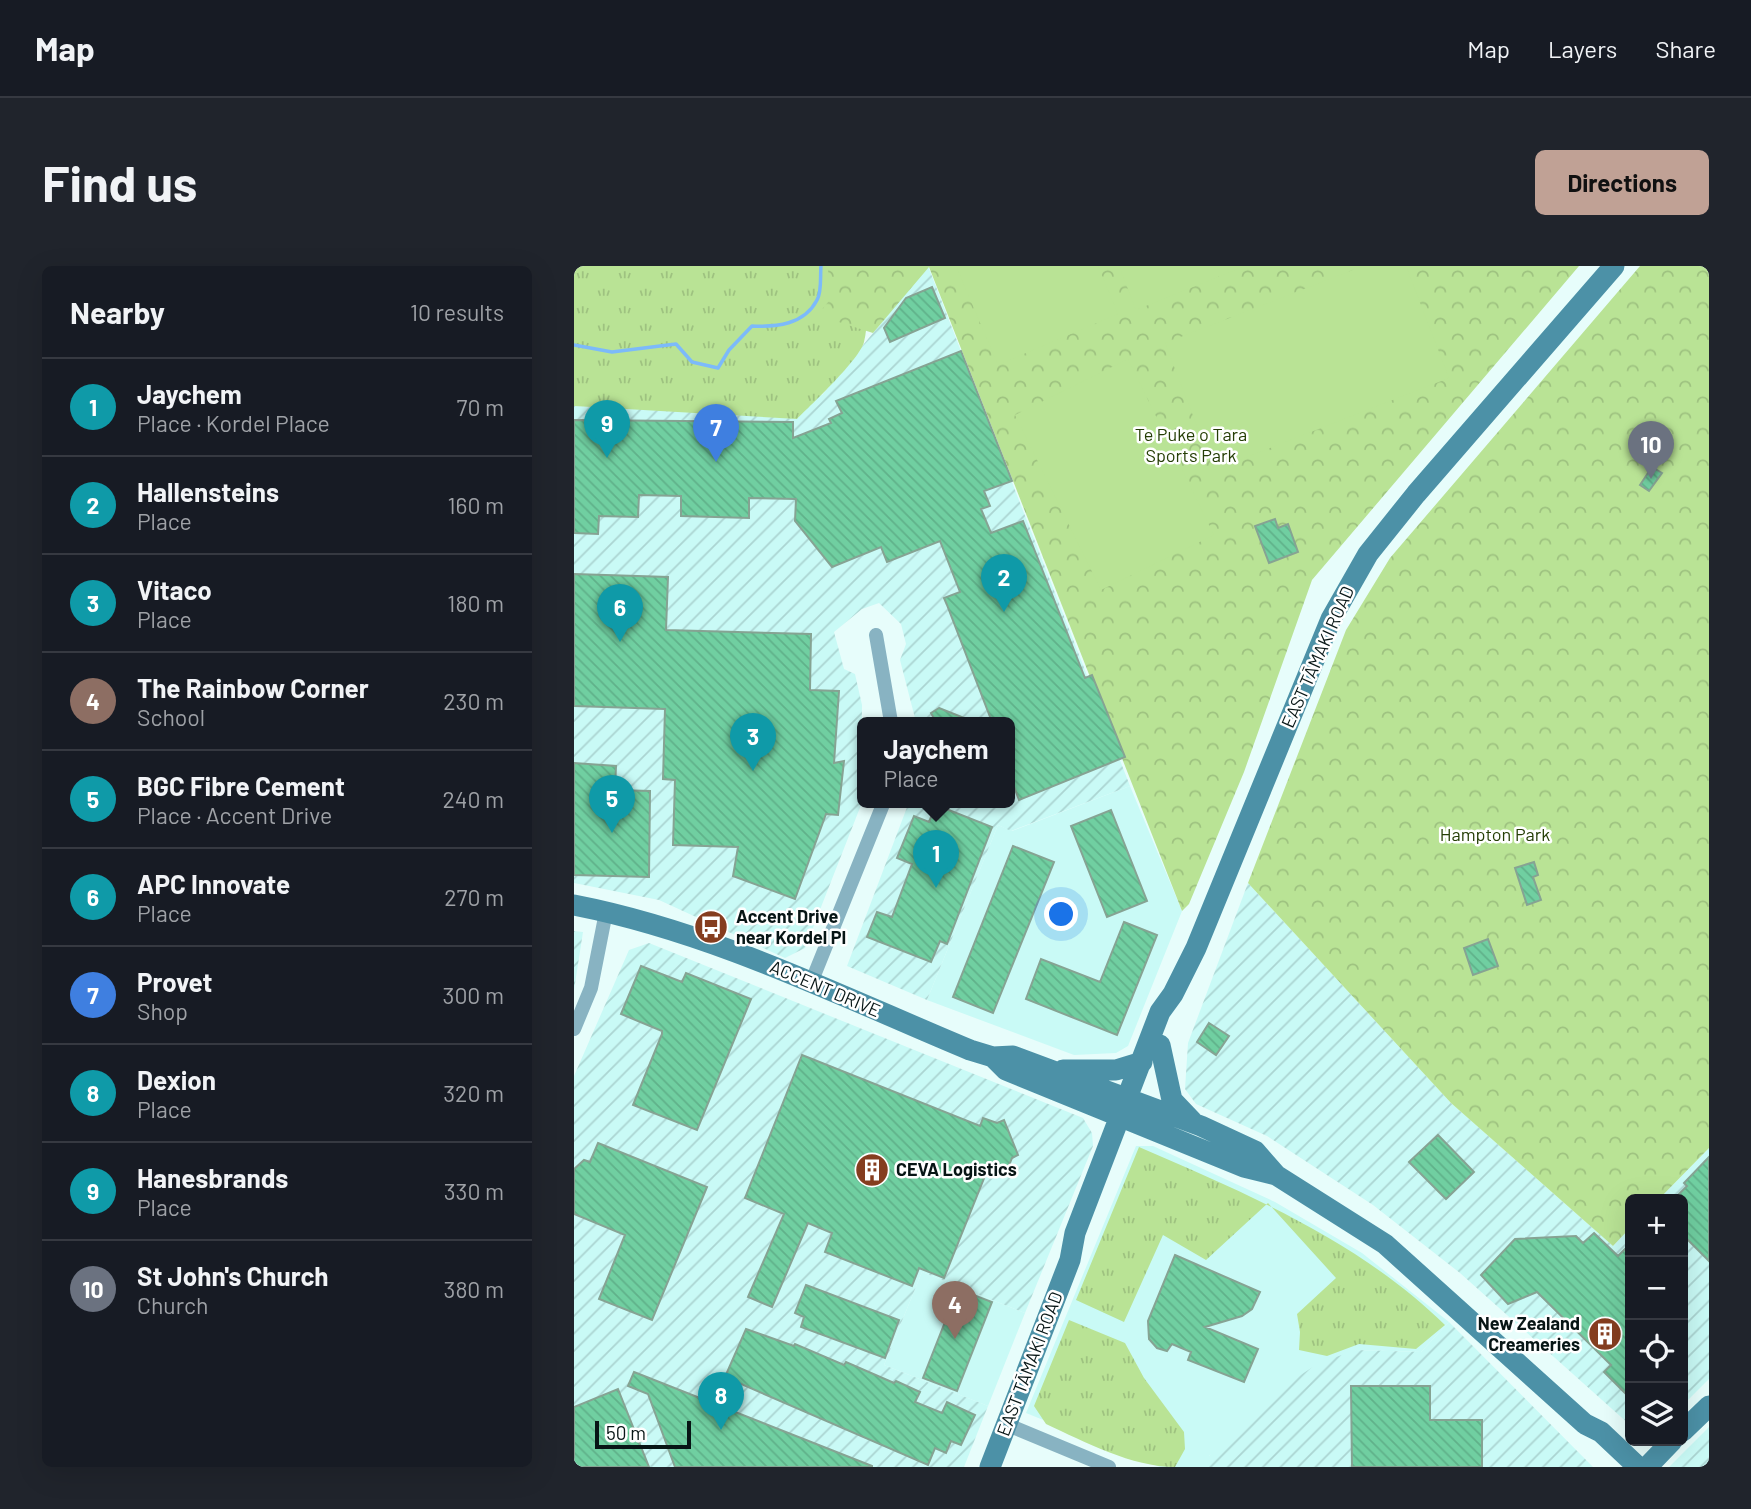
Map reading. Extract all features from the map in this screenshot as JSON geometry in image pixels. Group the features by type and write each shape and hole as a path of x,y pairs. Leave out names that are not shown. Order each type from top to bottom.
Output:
{"main road":[{"name":"EAST TĀMAKI ROAD","path":"1131,1111 1142,1062 1160,1012 1173,994 1196,948 1332,619 1367,554 1614,266"},
{"name":"ACCENT DRIVE","path":"574,905 715,943 993,1057 1006,1070 1131,1111 1201,1126 1255,1151 1276,1175 1385,1244 1638,1467"},
{"name":"EAST TĀMAKI ROAD","path":"990,1467 1070,1260 1086,1237 1131,1111 1171,1017 1173,994"},
{"path":"1160,1045 1172,1100 1187,1118 1201,1126"},
{"name":"ACCENT DRIVE","path":"993,1057 1013,1056 1244,1167 1276,1175"},
{"path":"1046,1070 1116,1070 1142,1062"},
{"path":"1688,1426 1709,1406"},
{"name":"ACCENT DRIVE","path":"1593,1428 1591,1442 1618,1467"},
{"path":"1593,1428 1625,1437"},
{"path":"1647,1467 1667,1446"}],"street":[{"path":"876,635 890,717"},
{"path":"811,983 882,808"},
{"path":"574,1029 591,988 606,912"},
{"path":"1007,1425 1109,1467"}],"shaded area":[{"path":"928,266 1130,786 1011,831 998,825 927,1000 847,966 907,808 1015,808 1015,717 915,717 900,660 906,644 901,624 879,603 862,609 834,632 844,669 855,674 862,705 862,717 857,717 857,808 860,808 805,948 785,958 659,900 574,883 574,406 666,409 822,395"},
{"path":"1130,786 1182,911 1128,1046 1116,1053 1074,1055 927,1000 998,825 1012,831"},
{"path":"1248,883 1451,1103 1613,1246 1625,1233 1625,1421 1460,1273 1373,1205 1267,1136 1196,1104 1185,1089 1188,1043"},
{"path":"574,931 583,932 574,990"},
{"path":"649,943 1083,1118 1092,1133 1093,1146 1025,1313 922,1272 884,1365 988,1406 964,1467 574,1467 574,1076 629,950"},
{"path":"1136,1146 1153,1146 1275,1202 1362,1253 1449,1322 1421,1352 1356,1350 1209,1456 1209,1467 1160,1467 1026,1413"},
{"path":"1709,1148 1709,1379 1688,1400 1688,1194 1664,1194"},
{"path":"922,1272 1025,1313 988,1406 884,1365"},
{"path":"1449,1322 1593,1467 1209,1467 1209,1456 1279,1389 1319,1363 1356,1350 1421,1352"},
{"path":"1709,1427 1709,1467 1669,1467"}],"green space":[{"path":"574,266 862,266 867,314 864,342 845,370 797,419 574,406"},
{"name":"Te Puke o Tara Sports Park","path":"828,266 1579,266 1312,580 1244,772 1189,904 1182,911 929,267 873,333 817,315 829,301"},
{"path":"956,266 1098,266 1118,314 998,365"},
{"path":"1119,266 1245,266 1136,310"},
{"path":"1363,266 1406,266 1449,378 1214,470 1165,343"},
{"name":"Hampton Park","path":"1640,266 1709,266 1709,1148 1664,1194 1625,1194 1625,1233 1613,1246 1451,1103 1248,883 1346,630 1390,558"},
{"path":"1128,359 1214,535 1101,590 1015,415"},
{"path":"1139,1147 1266,1205 1206,1260 1163,1235 1124,1322 1076,1300"},
{"path":"1272,1207 1376,1268 1412,1295 1445,1325 1416,1349 1359,1344 1327,1356 1299,1350 1297,1314 1336,1278"},
{"path":"1069,1320 1125,1343 1144,1378 1184,1432 1185,1449 1175,1467 1126,1458 1046,1424 1034,1406"}],"building":[{"path":"932,287 945,318 890,342 884,328 906,298"},
{"path":"961,351 1012,481 984,491 990,506 981,509 991,533 1023,521 1085,678 1092,675 1125,757 1019,800 1015,789 1015,717 990,717 944,598 960,592 940,541 887,562 881,547 832,567 795,521 796,499 749,498 749,518 681,516 681,496 639,495 638,517 599,516 598,534 574,533 574,420 793,422 793,438 831,423 829,419 842,413 836,401"},
{"path":"1652,467 1662,473 1649,491 1640,485"},
{"path":"1275,519 1278,528 1288,524 1298,552 1269,563 1255,526"},
{"path":"574,574 668,577 666,630 811,634 810,690 839,691 834,763 844,761 838,815 826,814 795,899 733,876 738,847 673,845 675,780 663,779 665,709 574,706"},
{"path":"939,708 962,717 933,717 931,713"},
{"path":"574,763 616,766 615,790 650,791 649,877 574,875"},
{"path":"935,808 944,808 992,827 947,944 940,941 931,962 867,937 877,912 892,917 912,864 897,858 914,816 929,822"},
{"path":"1111,810 1147,901 1107,917 1071,826"},
{"path":"1013,846 1054,862 993,1013 953,997"},
{"path":"1534,862 1538,875 1533,877 1541,900 1527,905 1515,868"},
{"path":"1124,922 1157,935 1117,1035 1026,999 1041,959 1100,982"},
{"path":"1488,939 1498,966 1473,975 1464,948"},
{"path":"641,966 682,982 686,973 751,999 697,1130 633,1105 662,1034 662,1031 621,1014"},
{"path":"1209,1023 1229,1036 1216,1055 1197,1042"},
{"name":"CEVA Logistics","path":"802,1055 980,1126 983,1118 997,1123 1004,1120 1018,1155 1012,1158 1006,1173 989,1166 944,1278 919,1268 912,1286 825,1252 832,1233 808,1223 772,1307 748,1297 784,1214 745,1198"},
{"path":"1438,1135 1474,1172 1446,1199 1409,1162"},
{"path":"598,1143 707,1187 652,1320 599,1299 625,1235 574,1214 574,1169 584,1160 590,1162"},
{"path":"1709,1157 1709,1261 1688,1240 1688,1194 1679,1194 1687,1186 1684,1183"},
{"name":"New Zealand Creameries","path":"1594,1233 1618,1256 1625,1249 1625,1393 1604,1372 1611,1365 1537,1292 1508,1304 1481,1275 1515,1239 1576,1236 1583,1243"},
{"path":"1175,1255 1260,1292 1252,1309 1242,1316 1205,1327 1258,1349 1244,1382 1188,1360 1191,1352 1172,1344 1167,1351 1157,1348 1149,1339 1148,1321"},
{"path":"806,1285 899,1320 885,1358 801,1327 804,1317 795,1313"},
{"path":"958,1289 992,1302 957,1391 923,1378"},
{"path":"746,1329 794,1346 795,1344 844,1365 846,1362 894,1383 896,1381 920,1392 915,1402 942,1413 947,1402 975,1415 961,1445 951,1441 946,1453 935,1448 928,1465 725,1377"},
{"path":"634,1372 872,1467 675,1467 648,1394 628,1386"},
{"path":"1351,1386 1430,1386 1430,1420 1482,1420 1482,1467 1352,1467"},
{"path":"618,1389 649,1467 574,1467 574,1407"}],"waterway":[{"path":"574,345 612,352 676,344 692,362 718,368 729,350 752,326 789,323 805,315 820,293 821,266"}],"place":[{"name":"Hanesbrands","path":"607,458"},
{"name":"Provet","path":"716,462"},
{"name":"St John's Church","path":"1651,479"},
{"name":"Hallensteins","path":"1004,612"},
{"name":"APC Innovate","path":"620,642"},
{"name":"Vitaco","path":"753,771"},
{"name":"BGC Fibre Cement","path":"612,833"},
{"name":"Jaychem","path":"936,888"},
{"name":"Accent Drive near Kordel PI","path":"711,927"},
{"name":"CEVA Logistics","path":"872,1170"},
{"name":"New Zealand Creameries","path":"1605,1334"},
{"name":"The Rainbow Corner","path":"955,1339"},
{"name":"Dexion","path":"721,1430"}]}
